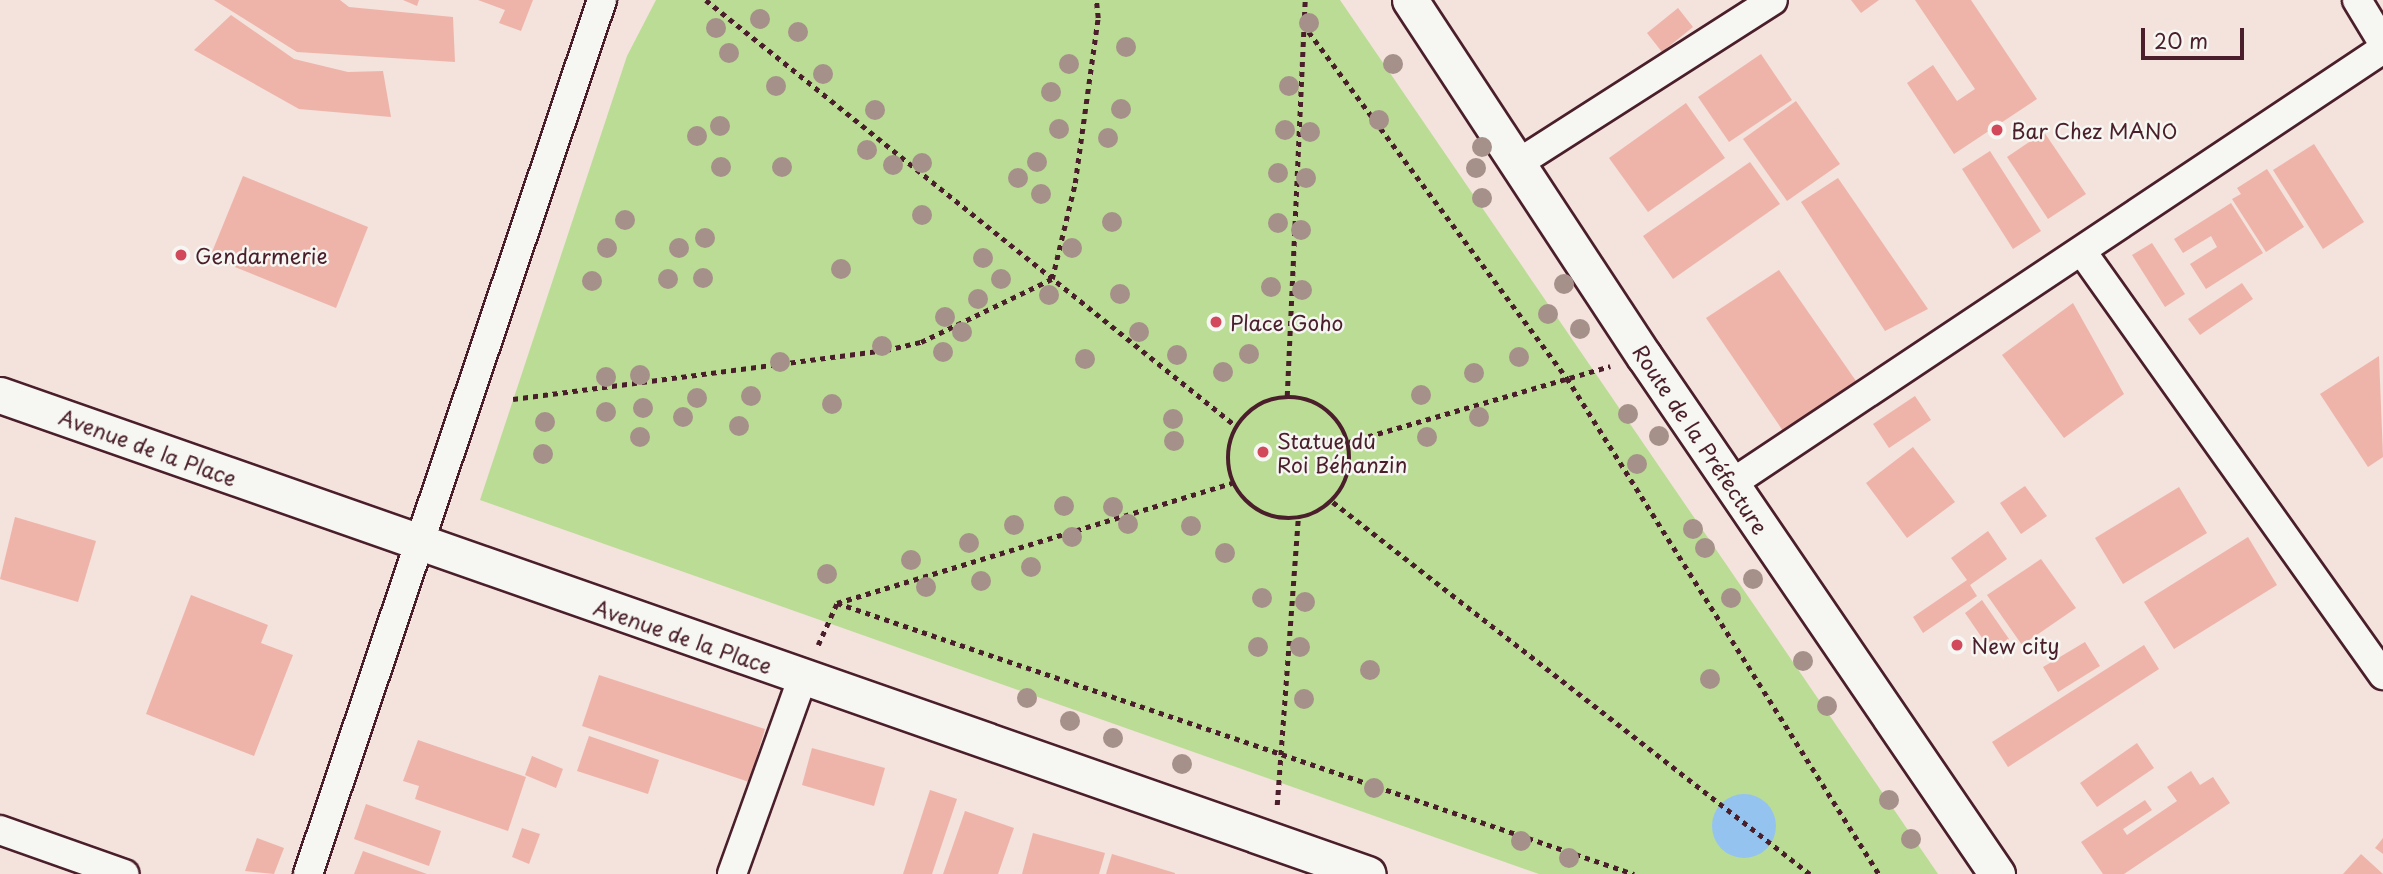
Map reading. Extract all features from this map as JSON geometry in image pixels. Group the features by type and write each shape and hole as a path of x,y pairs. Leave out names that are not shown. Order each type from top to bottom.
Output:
{"street":[{"path":"307,874 602,0"},
{"name":"Route de la Préfecture","path":"1410,0 1520,162 1644,356 1997,874"},
{"path":"1520,162 1773,0"},
{"path":"2357,0 2383,43"},
{"path":"1731,484 2083,253 2383,50"},
{"path":"2083,253 2383,675"},
{"name":"Avenue de la Place","path":"0,395 1367,874"},
{"path":"732,874 803,677"},
{"path":"0,830 124,874"}],"path":[{"path":"706,0 1236,426"},
{"path":"1052,279 1075,183 1098,18 1096,0"},
{"path":"1287,396 1305,0"},
{"path":"1303,24 1567,378 1879,874"},
{"path":"513,399 886,351 921,342 1052,279"},
{"path":"1349,442 1644,356"},
{"path":"1287,396 1324,408 1349,442 1351,464 1333,502 1298,520 1259,513 1232,483 1227,454 1236,426 1249,411 1287,396"},
{"path":"803,677 837,603 1232,483"},
{"path":"1333,502 1810,874"},
{"path":"1275,842 1298,520"},
{"path":"837,603 1634,874"}],"green space":[{"path":"656,0 1340,0 1938,874 1539,874 480,500 627,56"}],"water":[{"path":"1738,794 1750,794 1767,803 1774,814 1774,838 1767,849 1750,858 1738,858 1726,853 1717,844 1712,832 1712,820 1717,808 1726,799"}],"building":[{"path":"214,0 340,0 349,7 453,17 455,62 297,52"},
{"path":"403,0 419,0 417,6"},
{"path":"478,0 533,0 521,31 499,23 505,10"},
{"path":"1851,0 1879,0 1861,13"},
{"path":"1915,0 1971,0 2037,99 1954,154 1907,83 1933,65 1957,101 1975,89"},
{"path":"1678,8 1693,27 1662,52 1647,33"},
{"path":"231,15 294,59 348,72 383,71 391,117 299,109 194,50"},
{"path":"1761,54 1792,100 1729,142 1698,97"},
{"path":"1796,101 1840,164 1787,201 1743,139"},
{"path":"1686,103 1725,158 1648,212 1609,158"},
{"path":"2044,132 2086,194 2048,219 2007,157"},
{"path":"2314,144 2364,222 2323,249 2273,170"},
{"path":"1990,151 2041,231 2013,249 1962,169"},
{"path":"1750,162 1780,204 1673,279 1643,236"},
{"path":"2267,169 2304,227 2266,252 2232,199 2241,194 2237,188"},
{"path":"243,176 368,227 336,308 210,257"},
{"path":"1838,178 1928,309 1885,331 1801,202"},
{"path":"2231,203 2263,253 2206,289 2190,264 2217,247 2211,236 2183,253 2174,239"},
{"path":"2152,243 2185,294 2165,307 2132,255"},
{"path":"1779,270 1856,381 1783,431 1706,318"},
{"path":"2242,283 2253,299 2200,335 2188,319"},
{"path":"2073,303 2124,394 2064,438 2002,355"},
{"path":"2379,356 2383,457 2368,467 2320,394"},
{"path":"1915,396 1931,420 1889,448 1873,424"},
{"path":"1913,447 1955,502 1907,538 1866,483"},
{"path":"2025,486 2047,516 2021,534 2000,503"},
{"path":"2179,487 2207,533 2123,584 2095,538"},
{"path":"15,517 96,541 78,602 0,579"},
{"path":"1988,531 2007,559 1970,585 1977,596 1923,633 1913,617 1967,580 1951,558"},
{"path":"2248,537 2277,585 2174,649 2144,602"},
{"path":"2041,559 2076,608 2022,645 1987,595"},
{"path":"191,595 268,625 261,643 293,655 254,756 146,714"},
{"path":"1982,600 2009,639 1991,651 1965,613"},
{"path":"2085,642 2100,666 2058,692 2043,667"},
{"path":"2144,645 2159,669 2008,767 1992,742"},
{"path":"599,675 765,729 749,782 582,726"},
{"path":"589,736 659,760 648,794 577,771"},
{"path":"418,740 526,777 508,831 415,799 419,786 403,781"},
{"path":"2137,743 2154,768 2097,807 2080,783"},
{"path":"812,748 885,768 874,806 802,785"},
{"path":"532,756 563,769 556,788 525,775"},
{"path":"2191,771 2200,785 2213,777 2230,803 2124,874 2103,874 2081,842 2145,800 2152,810 2123,829 2127,835 2177,801 2167,787"},
{"path":"930,790 957,799 932,874 903,874"},
{"path":"366,804 441,831 429,866 354,839"},
{"path":"965,811 1014,828 998,874 943,874"},
{"path":"522,828 540,834 529,864 512,857"},
{"path":"1033,833 1105,853 1099,874 1022,874"},
{"path":"257,838 284,848 274,874 245,871"},
{"path":"2383,838 2383,854 2375,848"},
{"path":"363,851 427,874 354,874"},
{"path":"1112,854 1175,873 1175,874 1106,874"},
{"path":"2361,854 2383,874 2343,874"}],"place":[{"name":"Bar Chez MANO","path":"1997,130"},
{"name":"Gendarmerie","path":"181,255"},
{"name":"Place Goho","path":"1216,322"},
{"name":"Statue du Roi Béhanzin","path":"1263,452"},
{"name":"New city","path":"1957,645"}]}
